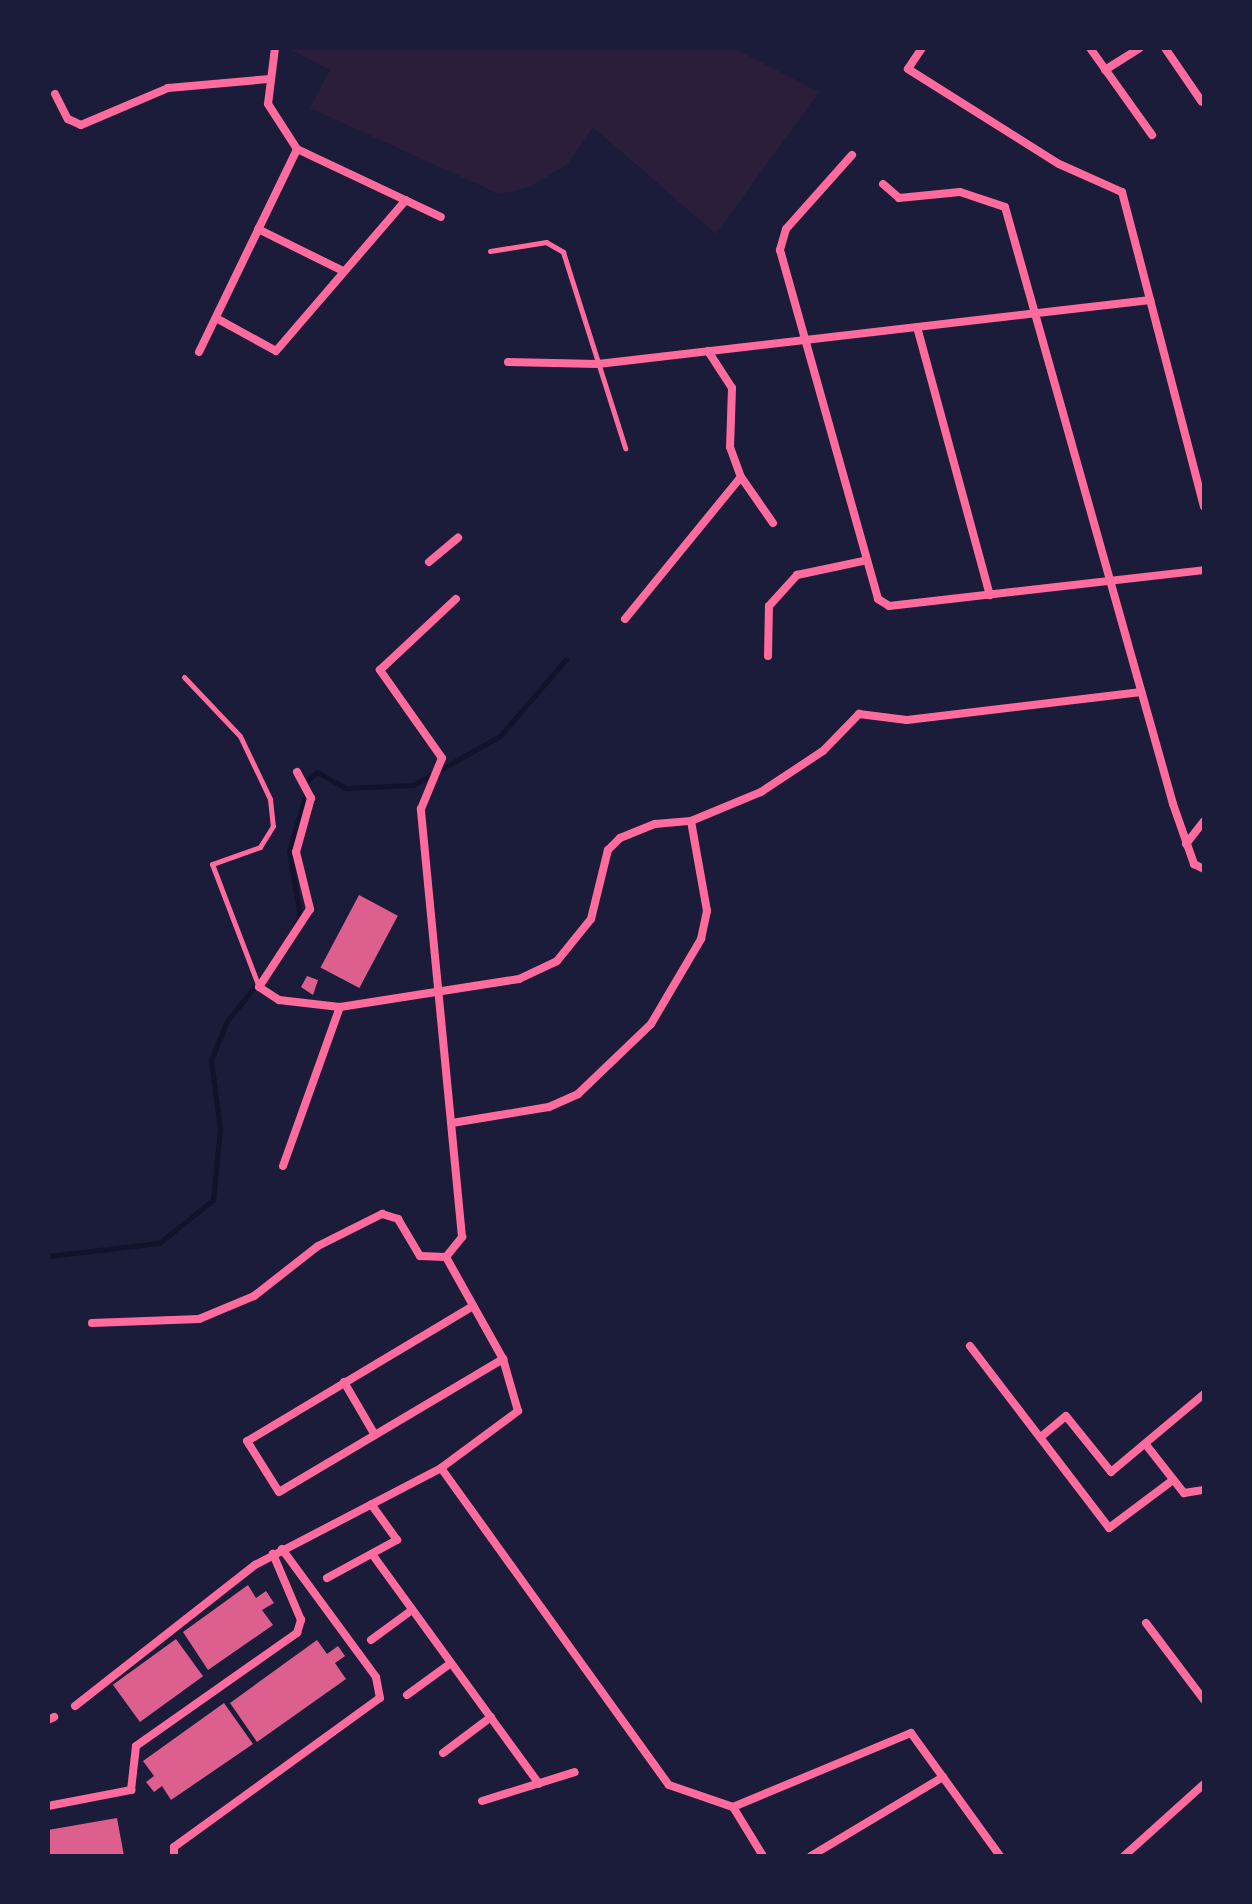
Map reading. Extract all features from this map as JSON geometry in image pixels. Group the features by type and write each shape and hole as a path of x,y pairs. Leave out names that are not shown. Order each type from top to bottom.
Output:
{"street":[{"path":"275,48 268,79 268,104 297,149 441,217"},
{"path":"922,48 908,69 1059,164 1122,192 1204,507"},
{"path":"1090,48 1152,135"},
{"path":"1105,70 1140,48"},
{"path":"1165,48 1202,102"},
{"path":"55,94 68,119 81,125 168,88 268,79"},
{"path":"199,352 297,149"},
{"path":"852,155 781,238 803,340 870,585 889,606 1204,570"},
{"path":"883,184 899,198 960,192 1005,207 1186,844 1201,869"},
{"path":"216,318 276,351 341,270 406,200"},
{"path":"258,229 341,270"},
{"path":"508,362 598,364 1150,300"},
{"path":"917,327 990,595"},
{"path":"708,351 732,388 730,447 741,477 773,523"},
{"path":"625,619 741,477"},
{"path":"429,562 458,538"},
{"path":"768,656 769,606 797,575 863,561"},
{"path":"446,1257 462,1237 463,1215 421,805 440,778 441,754 380,670 456,599"},
{"path":"299,776 311,798 296,852 310,909 258,986 279,1000 340,1007 440,995 519,979 557,961 591,919 608,850 620,838 655,824 691,821 796,770 859,714 907,720 1141,692"},
{"path":"452,1123 549,1107 578,1094 651,1024 701,939 707,911 691,821"},
{"path":"1186,844 1204,821"},
{"path":"283,1166 340,1007"},
{"path":"92,1323 199,1319 254,1296 318,1246 382,1214 398,1219 420,1256 446,1257"},
{"path":"75,1706 273,1554 441,1468 518,1411 503,1359 446,1257"},
{"path":"473,1306 247,1441 279,1492 503,1359"},
{"path":"970,1346 1042,1436 1109,1528 1173,1480"},
{"path":"344,1382 375,1435"},
{"path":"1042,1436 1066,1416 1111,1472 1147,1446 1204,1394"},
{"path":"1147,1446 1184,1493 1204,1490"},
{"path":"441,1468 669,1785 733,1807 763,1856"},
{"path":"327,1578 397,1540 371,1504"},
{"path":"174,1856 174,1847 380,1698 376,1677 282,1549"},
{"path":"48,1806 131,1790 136,1746 297,1633 301,1620 273,1554"},
{"path":"372,1554 539,1784"},
{"path":"371,1640 412,1610"},
{"path":"1146,1623 1204,1700"},
{"path":"407,1695 451,1663"},
{"path":"443,1753 491,1717"},
{"path":"733,1807 911,1733 1000,1856"},
{"path":"482,1801 575,1772"},
{"path":"811,1856 943,1777"},
{"path":"1124,1856 1204,1784"}],"lane":[{"path":"490,251 556,243 625,448"},
{"path":"184,677 240,736 270,799 273,826 260,847 212,864 258,986"}],"shaded area":[{"path":"288,48 733,48 819,92 716,234 593,127 567,165 529,187 499,194 310,108 330,70"}],"building":[{"path":"359,895 398,916 359,988 321,967"},
{"path":"307,976 318,980 313,995 301,987"},
{"path":"248,1585 256,1598 266,1591 274,1603 262,1610 273,1625 208,1670 183,1632"},
{"path":"176,1639 203,1676 140,1722 113,1685"},
{"path":"317,1640 327,1654 338,1646 345,1656 335,1663 346,1679 257,1742 230,1703"},
{"path":"224,1703 253,1744 171,1800 162,1786 154,1792 146,1782 154,1776 143,1761"},
{"path":"117,1818 124,1856 48,1856 48,1830"}],"waterway":[{"path":"305,783 317,772 346,788 413,785 500,736 566,659"},
{"path":"295,925 300,917 289,851 306,793"},
{"path":"48,1256 159,1243 213,1200 220,1129 211,1060 227,1021 259,981"}]}
